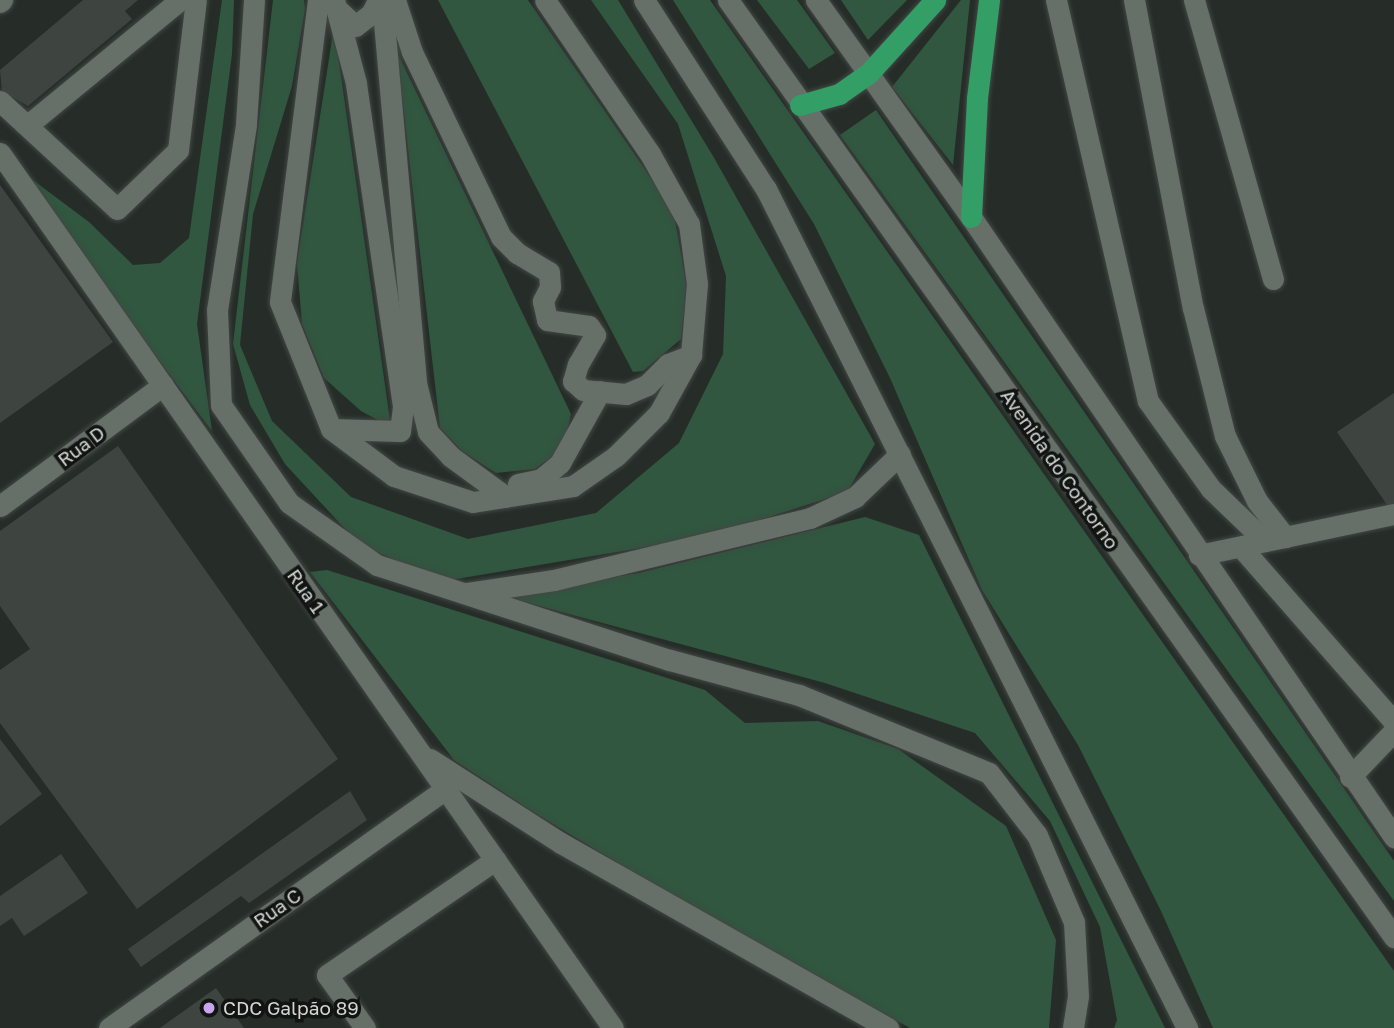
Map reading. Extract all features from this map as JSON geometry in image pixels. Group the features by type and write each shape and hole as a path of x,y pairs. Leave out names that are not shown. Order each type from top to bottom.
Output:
{"highway":[{"path":"800,105 839,94 868,74 936,0"},
{"path":"971,216 976,98 989,0"}],"street":[{"path":"29,124 180,0"},
{"path":"0,101 29,124 117,209 178,150 196,0"},
{"path":"254,0 246,125 217,310 221,405 289,503 377,565 461,594 799,695 989,773 1037,835 1074,922 1078,996 1073,1028"},
{"path":"329,3 355,26 371,14 380,0"},
{"path":"380,0 419,396 428,432 450,456 502,494 573,486 616,456 659,413 691,355 697,284 689,224 650,154 545,0"},
{"path":"395,0 412,51 501,237 517,253 549,272 550,287 543,301 547,320 589,326 596,335 573,381 583,390 626,394 647,385 668,364 691,355"},
{"path":"644,0 766,189 1187,1028"},
{"name":"Avenida do Contorno","path":"728,0 800,105 1394,937"},
{"path":"816,0 971,216 1350,777 1394,837"},
{"path":"1056,0 1148,401 1211,489 1275,539"},
{"path":"1134,0 1193,309 1225,436 1275,539"},
{"path":"1194,0 1273,279"},
{"path":"329,3 356,83 403,406 400,431 331,429"},
{"path":"329,3 279,302 331,429 394,476 473,502 541,479 560,463 600,391"},
{"name":"Rua 1","path":"0,153 613,1028"},
{"name":"Rua D","path":"0,506 163,385"},
{"path":"461,594 554,580 810,518 855,497 900,454"},
{"path":"1199,555 1394,514"},
{"path":"1241,547 1394,722"},
{"path":"1350,777 1388,737"},
{"path":"420,752 561,843 888,1028"},
{"name":"Rua C","path":"109,1028 445,789"},
{"path":"365,1028 327,975 495,860"}],"green space":[{"path":"222,0 234,0 232,54 197,324 212,431 10,163 89,222 133,265 160,263 189,238"},
{"path":"273,0 304,0 305,9 292,86 253,214 240,345 272,421 351,497 468,539 596,513 679,443 723,354 726,276 678,124 591,0 618,0 713,156 875,444 847,492 706,537 444,581 360,545 285,464 250,405 233,344"},
{"path":"438,0 528,0 673,210 687,287 681,339 643,371 633,372"},
{"path":"673,0 710,0 1394,971 1394,1028 1213,1028 1161,911 1078,745 982,590 890,378 814,224"},
{"path":"757,0 797,0 835,53 809,69"},
{"path":"841,0 907,0 868,40"},
{"path":"961,0 970,0 953,165 892,87"},
{"path":"334,27 391,427 361,411 324,378 302,324 297,263"},
{"path":"397,52 571,414 564,448 535,469 496,473 462,451 440,428"},
{"path":"876,110 1394,861 1394,901 840,135"},
{"path":"865,517 919,535 1165,1028 1114,1028 1117,1020 1100,927 1050,821 975,733 825,683 499,595 639,573"},
{"path":"327,570 705,690 745,723 818,721 898,749 1006,826 1056,940 1049,1028 910,1028 691,907 530,810 454,760 310,572"}],"building":[{"path":"83,0 138,0 125,11 132,19 28,106 2,91 0,70"},
{"path":"0,185 113,342 0,423"},
{"path":"1394,393 1394,515 1337,432"},
{"path":"118,446 338,759 137,909 0,723 0,670 30,649 0,606 0,531"},
{"path":"0,739 42,794 0,826"},
{"path":"350,791 367,820 249,903 241,896 141,967 128,949"},
{"path":"61,854 88,893 24,936 12,918 0,926 0,896"},
{"name":"CDC Galpão 89","path":"216,988 244,1028 160,1028"}],"place":[{"name":"CDC Galpão 89","path":"209,1008"}]}
